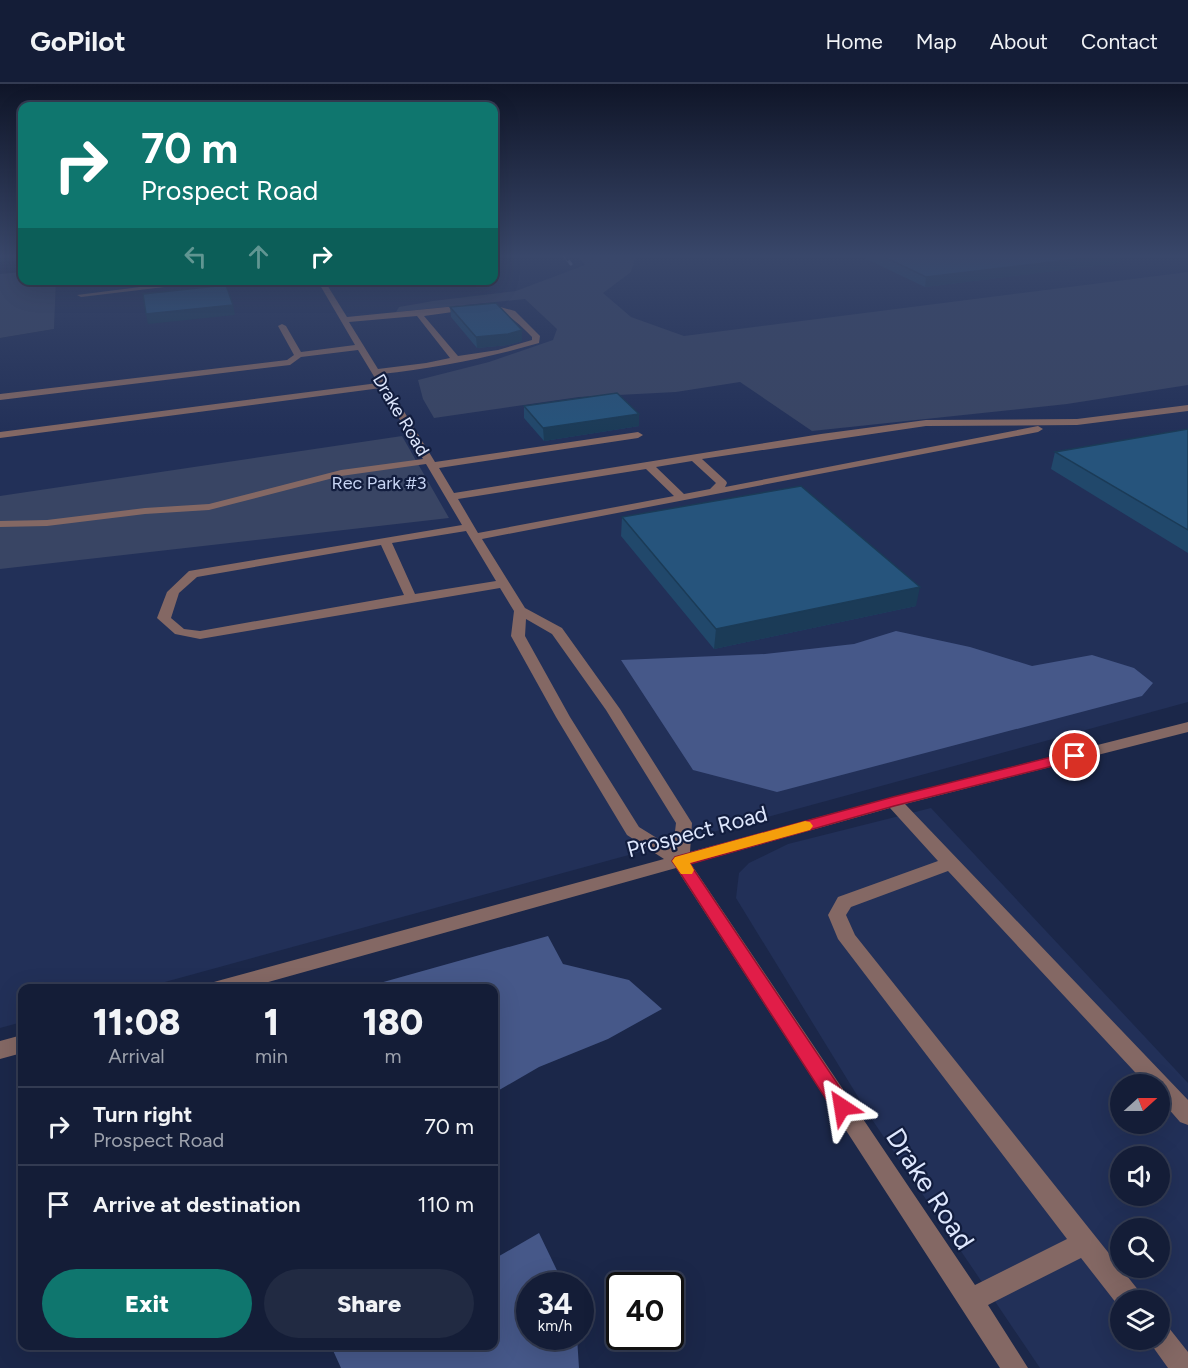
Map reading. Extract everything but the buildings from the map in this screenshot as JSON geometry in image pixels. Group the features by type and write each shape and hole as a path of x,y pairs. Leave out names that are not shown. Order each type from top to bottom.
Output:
{"street":[{"name":"Drake Road","path":"341,315 520,611 557,631 613,709 684,823 680,861"},
{"path":"344,320 407,315"},
{"path":"420,315 456,359 454,359"},
{"path":"376,372 426,366 499,352 536,341 536,336 514,315"},
{"path":"282,326 298,355"},
{"path":"0,397 290,362 298,355 360,347"},
{"path":"0,435 383,385"},
{"path":"503,584 200,635 186,634 172,629 164,618 166,601 178,584 193,574 385,542 472,532 682,498 1077,422 1188,408"},
{"path":"451,497 926,423 1077,422"},
{"path":"0,524 47,523 145,511 209,507 341,473 638,435"},
{"path":"695,458 722,483 714,492"},
{"path":"648,465 682,498"},
{"path":"385,542 411,598"},
{"name":"Drake Road","path":"520,611 518,636 563,717 633,831 680,861 1015,1368"},
{"name":"Prospect Road","path":"236,984 893,802 1188,727"},
{"path":"893,802 1149,1074"},
{"path":"951,863 844,902 837,915 847,939 1122,1290"},
{"path":"0,1050 18,1045"},
{"path":"1170,1096 1188,1115"},
{"path":"969,1301 1085,1243"},
{"path":"1170,1350 1184,1368"}],"shaded area":[{"path":"55,315 1188,315 1188,702 158,984 18,984 18,1023 0,1028 0,338 54,329"},
{"path":"896,631 970,647 1032,666 1092,655 1134,668 1153,683 1142,696 777,792 693,770 621,660 765,654 854,644"},
{"path":"931,808 1188,1083 1188,1368 1040,1368 871,1118 736,898 739,873 749,863 788,844"},
{"path":"548,936 563,964 629,980 662,1009 608,1039 539,1067 498,1091 498,984 376,984"},
{"path":"539,1233 558,1272 516,1272 516,1350 578,1350 579,1368 341,1368 333,1350 498,1350 498,1257"}],"green space":[{"path":"0,315 55,315 54,329 0,338"},
{"path":"542,315 629,315 684,336 850,315 1188,315 1188,385 1067,404 812,431 740,382 676,392 579,397 434,418 423,399 418,380 489,362 553,340 557,329"},
{"name":"Rec Park #3","path":"402,436 449,518 0,569 0,496"}],"slow traffic":[{"path":"686,870 680,861 805,826"}],"route":[{"path":"842,1107 680,861 893,802 1075,756"}]}
